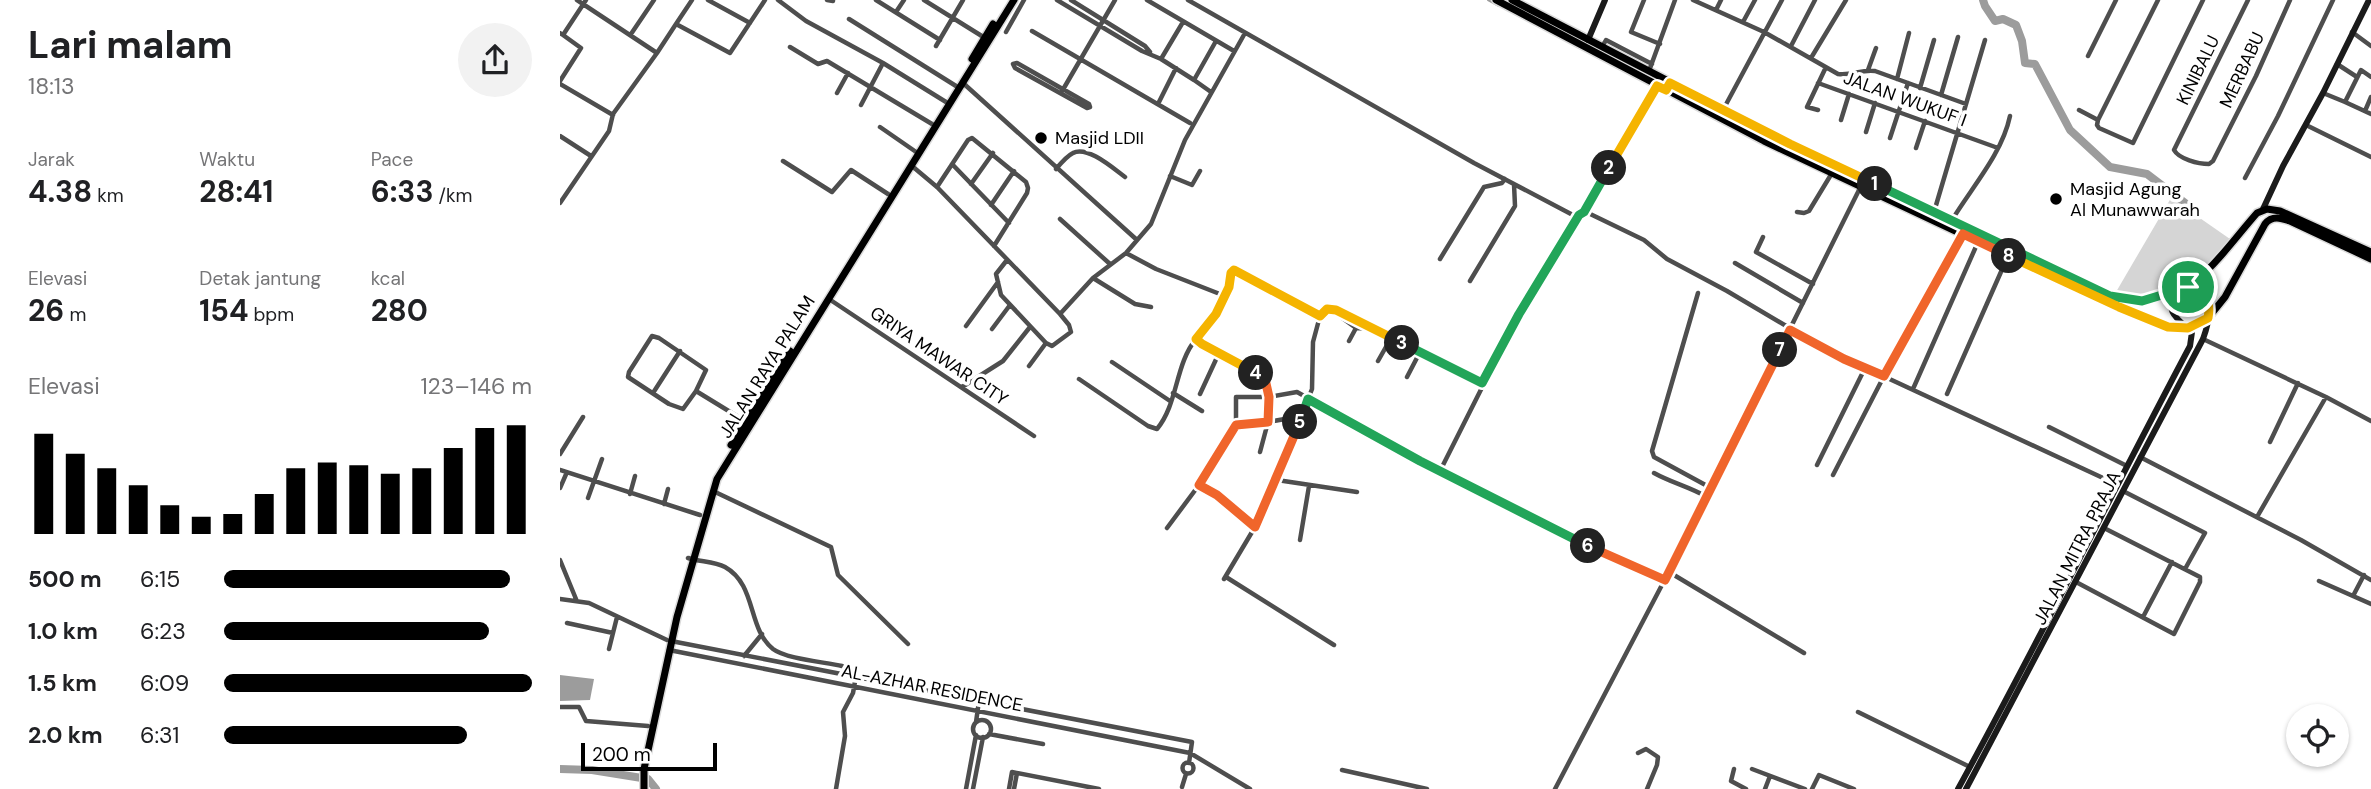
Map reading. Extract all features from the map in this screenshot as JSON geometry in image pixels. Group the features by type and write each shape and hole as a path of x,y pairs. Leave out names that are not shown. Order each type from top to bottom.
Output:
{"main road":[{"name":"JALAN RAYA PALAM","path":"642,784 669,641 700,515 713,478 888,194 911,165 932,124 959,84 985,37 1011,0"},
{"name":"JALAN RAYA PALAM","path":"690,559 712,490 728,458 829,299 1011,0"},
{"path":"1496,0 1657,86 1668,86 1723,111 1963,234 2009,256 2110,296 2131,301 2151,299 2188,287 2205,274 2263,209 2280,211 2349,245 2371,259"},
{"path":"1511,0 1649,72 1668,86 1768,143 1861,186 1881,191 1952,220 2158,324 2176,329 2188,328 2208,318 2225,297 2267,220 2281,218 2349,245"},
{"path":"2358,250 2371,252"},
{"name":"JALAN RAYA PALAM","path":"642,784 648,726 669,650 669,641"}],"street":[{"path":"577,0 585,2 657,53"},
{"path":"631,34 654,0"},
{"path":"708,0 750,23"},
{"path":"676,24 730,52 765,0"},
{"path":"778,0 819,29 883,63 946,102"},
{"path":"876,0 940,40"},
{"path":"896,12 904,0"},
{"path":"924,0 934,3 985,37"},
{"path":"936,46 963,0"},
{"path":"1006,32 1024,0"},
{"path":"1056,0 1142,51 1161,59 1211,92"},
{"path":"1071,0 1145,46 1150,53"},
{"path":"1062,91 1115,0"},
{"path":"1147,0 1234,51"},
{"path":"1188,0 1570,214 1582,213 1644,240 1667,259 1727,291 1790,330 1970,418 2116,484"},
{"path":"1588,40 1605,0"},
{"path":"1644,0 1631,32 1660,44"},
{"path":"1649,72 1675,0"},
{"path":"1694,0 1764,32 1842,75 1868,70 1966,104"},
{"path":"1716,10 1721,0"},
{"path":"1743,22 1755,0"},
{"path":"1723,111 1782,0"},
{"path":"1791,46 1815,0"},
{"path":"1811,58 1846,0"},
{"path":"2088,56 2116,0"},
{"path":"2158,0 2098,120 2099,128 2130,144 2133,143 2203,0"},
{"name":"KINIBALU","path":"2220,150 2209,164 2174,153 2248,0"},
{"name":"MERBABU","path":"2220,150 2290,0"},
{"path":"2245,178 2278,116 2333,0"},
{"path":"560,203 609,131 613,115 691,1"},
{"path":"585,2 562,34 581,48 560,82 613,115"},
{"path":"2263,209 2369,3"},
{"path":"849,19 959,84 1137,240"},
{"path":"1161,59 1182,22"},
{"path":"1032,31 1190,123"},
{"path":"2353,32 2371,46"},
{"path":"1060,314 1093,278 1126,253 1151,224 1185,140 1245,33"},
{"path":"1897,79 1909,33"},
{"path":"1941,95 1958,37"},
{"path":"1602,47 1606,40 1652,64"},
{"path":"1920,88 1934,40"},
{"path":"1934,212 1985,40"},
{"path":"1194,80 1216,41"},
{"path":"790,47 818,64 826,61 932,124"},
{"path":"1868,70 1876,48"},
{"path":"861,105 883,63"},
{"path":"1062,91 1015,68 1013,64 1017,63 1062,91 1089,108 1089,104 1062,91"},
{"path":"2337,64 2357,77"},
{"name":"JALAN WUKUF I","path":"1826,67 1818,83 1998,148"},
{"path":"1158,104 1176,68"},
{"path":"2345,102 2362,70 2371,77"},
{"path":"837,93 848,73"},
{"path":"1818,83 1807,107 1818,110"},
{"path":"1891,138 1908,83"},
{"path":"1440,471 1519,314 1657,86"},
{"path":"2323,93 2371,114"},
{"path":"1841,120 1849,94"},
{"path":"2365,111 2371,97"},
{"path":"1866,132 1875,103"},
{"path":"2079,110 2098,120"},
{"path":"1952,220 1998,148 2008,128 2010,116"},
{"path":"1916,148 1925,121"},
{"path":"2305,125 2371,157"},
{"path":"880,127 917,153"},
{"path":"560,136 592,156"},
{"path":"937,187 970,138 978,141 1026,182 1028,188 994,246"},
{"path":"1056,169 1079,150 1092,154 1125,177"},
{"path":"971,184 993,153"},
{"path":"783,161 832,192 851,170 888,194"},
{"path":"952,164 1009,223"},
{"path":"911,165 937,187 1060,314 1069,325 1071,332 1056,345 1046,343 1001,295 996,273 1007,260"},
{"path":"991,205 1014,171"},
{"path":"1170,176 1192,184 1200,172"},
{"path":"1797,212 1809,211 1832,172"},
{"path":"1440,259 1484,187 1500,184 1505,179"},
{"path":"1470,281 1515,206 1514,184"},
{"path":"1555,789 1712,488 1861,186"},
{"path":"1060,219 1110,264"},
{"path":"1833,475 1884,376 1963,234"},
{"path":"1763,237 1754,251 1813,284"},
{"path":"1913,389 1978,241"},
{"path":"1126,253 1156,269 1225,296"},
{"path":"1947,394 2009,256"},
{"path":"1735,263 1803,303"},
{"path":"1079,379 1154,429 1160,427 1189,350 1216,314 1225,296 1232,271 1237,270 1320,316"},
{"path":"1093,278 1135,304 1151,307"},
{"path":"966,326 998,282"},
{"path":"2188,287 2199,290 2207,298 2210,307 2208,318"},
{"path":"2178,290 2171,300 2171,309 2176,318 2188,328"},
{"path":"1698,293 1652,451 1654,457 1712,488"},
{"name":"GRIYA MAWAR CITY","path":"829,299 1034,436"},
{"path":"992,329 1010,305"},
{"path":"1330,309 1482,383"},
{"path":"1330,309 1320,316 1313,342 1314,386 1277,480 1255,527 1225,578 1334,645"},
{"path":"1330,309 1356,328 1373,329"},
{"name":"JALAN MITRA PRAJA","path":"1966,789 2203,340 2208,318"},
{"path":"962,387 1003,361 1030,327"},
{"path":"1349,341 1356,328"},
{"name":"JALAN MITRA PRAJA","path":"1958,789 2190,346 2192,335 2188,328"},
{"path":"654,336 706,370 696,391 681,409 627,375 649,339 654,336"},
{"path":"1378,361 1391,338"},
{"path":"1196,339 1265,379 1269,397 1268,422 1260,452"},
{"path":"2203,340 2298,383 2371,421"},
{"path":"1029,366 1046,343"},
{"path":"653,393 680,351"},
{"path":"1407,377 1420,352"},
{"path":"1200,394 1219,354"},
{"path":"1112,362 1170,401"},
{"path":"1817,465 1865,368"},
{"path":"2270,442 2298,383"},
{"path":"696,391 746,422"},
{"path":"1167,528 1199,485 1236,425 1236,397 1269,397 1297,391 1541,524 1665,580"},
{"path":"1173,393 1202,411"},
{"path":"2257,517 2326,397"},
{"path":"1236,425 1302,416"},
{"path":"560,454 583,417"},
{"path":"2049,427 2127,466"},
{"path":"2139,457 2257,517 2371,580"},
{"path":"588,498 602,459"},
{"path":"560,470 700,515"},
{"path":"560,488 568,472"},
{"path":"1654,473 1707,496"},
{"path":"630,494 635,476"},
{"path":"1277,480 1357,492"},
{"path":"1199,485 1217,495 1255,527"},
{"path":"1300,540 1309,486"},
{"path":"664,504 668,489"},
{"path":"712,490 831,547 838,575 908,644"},
{"path":"2123,491 2205,533 2185,569"},
{"path":"2076,582 2174,634 2200,577 2103,527"},
{"path":"690,559 720,565 739,579 748,592 762,635 777,651 842,666 856,676 855,687 843,712 845,736 836,789"},
{"path":"560,560 576,599 560,599"},
{"path":"2143,617 2172,562"},
{"path":"1669,572 1804,653"},
{"path":"2353,596 2364,575"},
{"path":"2319,581 2371,604"},
{"name":"AL-AZHAR RESIDENCE","path":"576,599 669,641 1192,742 1190,753"},
{"path":"609,649 617,617"},
{"path":"568,623 613,633"},
{"path":"744,656 762,635"},
{"name":"AL-AZHAR RESIDENCE","path":"669,650 1190,753 1250,789"},
{"path":"863,688 865,678"},
{"path":"966,789 976,736 973,730 979,701"},
{"path":"989,734 993,704"},
{"path":"560,707 579,707 586,721 648,726"},
{"path":"1858,712 1970,767"},
{"path":"976,722 983,720 989,724"},
{"path":"976,736 989,734 1043,744"},
{"path":"973,789 983,737"},
{"path":"1638,753 1646,749 1656,753 1658,757 1647,789"},
{"path":"973,750 981,752"},
{"path":"1182,788 1186,774 1182,767 1188,763 1190,753"},
{"path":"1734,769 1731,781 1746,789"},
{"path":"1752,769 1805,789"},
{"path":"1342,770 1427,789"},
{"path":"1012,789 1012,772 1099,789"},
{"path":"1812,789 1819,775 1854,789"},
{"path":"1765,789 1770,776"}],"shaded area":[{"path":"2171,198 2230,239 2200,273 2182,286 2149,297 2126,296 2116,292"},
{"path":"560,675 594,679 590,700 560,701"}],"waterway":[{"path":"1488,0 1499,6"},
{"path":"1983,0 1995,21 2003,19 2016,25 2022,41 2025,63 2035,64 2070,130 2110,167 2147,174 2189,206"},
{"path":"560,769 592,770 648,779 656,789"}],"place":[{"name":"Masjid LDII","path":"1041,138"},
{"name":"Masjid Agung Al Munawwarah","path":"2056,199"}],"route":[{"path":"1670,83 1790,144 2110,296 2142,301 2188,287 2194,287 2203,293 2209,303 2210,312 2208,318 2198,324 2176,329 2119,307 1963,234 1884,376 1844,359 1790,330 1665,580 1541,524 1308,399 1277,480 1255,527 1217,495 1199,485 1236,425 1268,422 1269,397 1265,379 1196,339 1216,314 1229,287 1232,271 1239,270 1320,316 1327,309 1342,313 1482,383 1519,314 1579,215 1584,212 1643,108 1657,86 1666,90 1670,83"}]}
